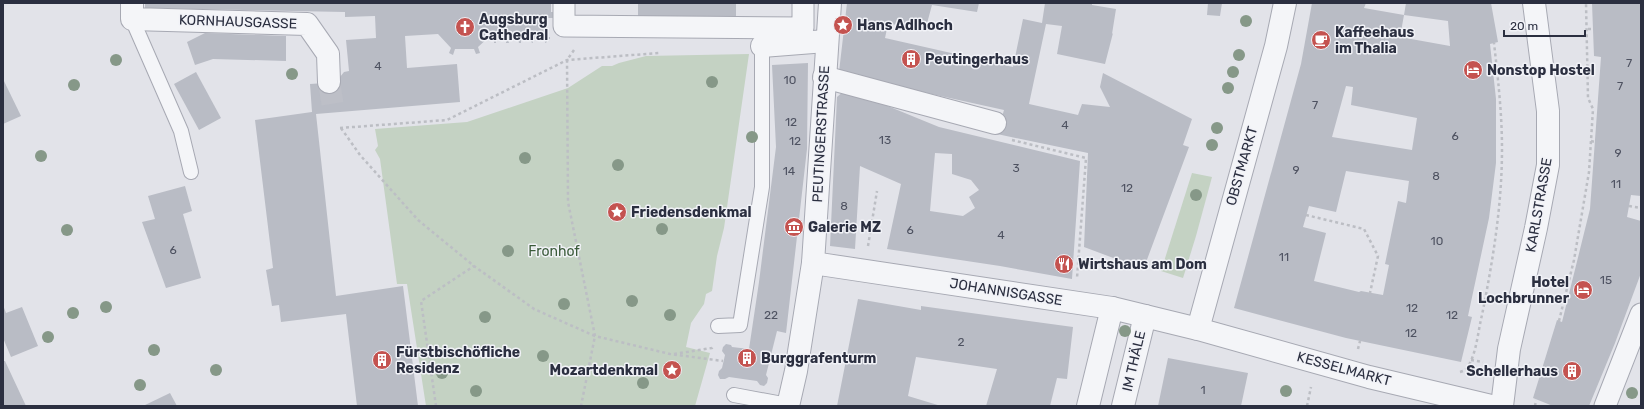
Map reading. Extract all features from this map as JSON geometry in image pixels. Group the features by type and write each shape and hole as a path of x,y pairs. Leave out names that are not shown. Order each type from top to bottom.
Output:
{"street":[{"path":"564,3 564,26 803,28 803,3"},
{"name":"PEUTINGERSTRASSE","path":"788,405 796,372 813,263 826,41 830,3"},
{"name":"OBSTMARKT","path":"1198,329 1276,46 1285,3"},
{"name":"KARLSTRASSE","path":"1502,406 1508,355 1536,228 1548,165 1548,111 1534,3"},
{"name":"KORNHAUSGASSE","path":"132,11 307,24 328,54 329,82"},
{"path":"762,46 826,41"},
{"path":"824,77 995,123"},
{"name":"JOHANNISGASSE","path":"813,263 1112,308 1198,329"},
{"path":"1088,406 1112,308"},
{"path":"1605,406 1641,314"},
{"name":"IM THÄLE","path":"1124,406 1145,316"},
{"name":"KESSELMARKT","path":"1198,329 1369,377 1491,406"}],"lane":[{"name":"KORNHAUSGASSE","path":"132,11 181,132 191,172"},
{"path":"718,326 740,325 762,187 762,46"},
{"path":"734,395 788,405"}],"path":[{"path":"1560,321 1574,260 1585,198 1591,142 1593,109 1588,98 1588,29 1586,3"},
{"path":"1588,29 1593,29"},
{"path":"1456,373 1465,370 1469,366 1475,350 1489,278 1500,208 1502,150 1501,101 1494,43"},
{"path":"661,53 567,60 447,120 340,128 360,155 418,220 474,266 534,309 595,336 670,354 724,361"},
{"path":"567,60 568,202 595,336 581,406"},
{"path":"995,123 993,136 1086,158 1077,283"},
{"path":"1591,142 1596,142"},
{"path":"864,270 877,191"},
{"path":"1585,198 1591,199"},
{"path":"1629,206 1641,208"},
{"path":"1306,216 1364,230 1378,256 1370,293"},
{"path":"436,406 421,301 474,266"},
{"path":"670,354 712,348 718,326"},
{"path":"1307,406 1311,387"},
{"path":"1535,406 1536,400"}],"green space":[{"name":"Fronhof","path":"749,54 724,228 717,256 712,291 706,294 704,304 691,323 686,347 710,353 695,406 426,406 407,284 397,284 380,159 375,150 378,146 375,129 467,122 568,88 602,66 612,66 646,56"},
{"path":"1192,173 1212,177 1183,278 1161,271"}],"building":[{"path":"145,3 551,3 551,12 557,12 557,18 548,18 547,37 550,37 550,39 547,39 547,42 545,43 545,39 533,39 533,43 531,40 521,40 521,43 519,43 518,39 508,40 509,43 506,43 506,40 496,40 496,43 494,43 494,40 489,37 478,47 480,53 476,54 474,49 455,49 453,55 449,53 451,48 438,34 405,36 407,68 457,64 460,102 316,114 336,296 403,286 418,406 357,406 346,314 281,322 279,305 272,306 266,270 273,268 255,120 312,112 310,84 340,82 340,77 344,72 349,71 346,40 376,38 375,16 345,17 345,12 145,8"},
{"path":"638,3 736,3 736,18 638,19"},
{"path":"847,3 979,3 977,12 932,5 926,27 888,24 885,38 1013,67 1023,19 1042,23 1045,3 1092,3 1092,5 1116,9 1112,34 1113,33 1105,64 1057,54 1062,26 1046,24 1029,104 1078,115 1082,104 1110,107 1100,87 1103,73 1192,119 1183,145 1189,147 1145,265 1142,263 1140,268 1084,247 1088,153 997,134 1004,110 839,72"},
{"path":"1208,3 1222,3 1220,16 1207,15"},
{"path":"1312,3 1366,3 1364,8 1404,15 1406,3 1491,3 1498,42 1490,44 1496,99 1496,163 1489,218 1468,316 1472,317 1461,362 1346,338 1234,308 1301,64","holes":["1404,15 1448,21 1450,46 1400,37","1346,86 1353,87 1351,105 1417,118 1412,150 1332,137","1346,171 1409,181 1406,203 1398,201 1385,264 1389,265 1383,295 1361,291 1359,292 1314,281 1326,233 1303,227 1309,206 1336,212"]},
{"path":"1592,3 1641,3 1641,196 1631,195 1627,217 1641,221 1641,273 1615,343 1589,406 1553,406 1533,398 1557,320 1562,322 1590,209 1601,57 1594,56"},
{"path":"205,33 286,36 286,61 213,59 195,65 187,42"},
{"path":"808,63 807,149 786,333 777,331 766,375 768,378 767,383 764,386 760,385 757,381 729,377 720,379 718,375 722,368 725,355 722,351 723,347 726,344 731,345 732,347 749,349 776,147 772,65"},
{"path":"196,72 221,118 199,130 174,84"},
{"path":"3,79 21,116 3,124"},
{"path":"846,89 939,127 1080,161 1072,279 1000,266 887,249 901,184 860,166 855,249 830,246 837,97","holes":["935,153 952,154 952,174 971,180 979,190 969,197 975,208 963,216 930,211"]},
{"path":"185,186 192,211 183,214 201,278 166,288 142,222 155,219 148,196"},
{"path":"858,299 921,310 921,306 1073,327 1067,379 1057,378 1050,406 986,406 997,369 916,357 908,396 941,406 837,406"},
{"path":"3,305 6,313 22,307 38,346 11,357 3,338"},
{"path":"1168,358 1248,373 1241,406 1158,406"},
{"path":"3,361 5,361 26,406 3,406"},
{"path":"170,393 177,406 143,406"}],"tunnel":[{"path":"329,82 334,113"}],"place":[{"name":"Hans Adlhoch","path":"843,25"},
{"name":"Augsburg Cathedral","path":"465,27"},
{"name":"Kaffeehaus im Thalia","path":"1321,40"},
{"name":"Peutingerhaus","path":"911,59"},
{"name":"Nonstop Hostel","path":"1473,70"},
{"name":"Friedensdenkmal","path":"617,212"},
{"name":"Galerie MZ","path":"794,227"},
{"name":"Wirtshaus am Dom","path":"1064,264"},
{"name":"Hotel Lochbrunner","path":"1583,290"},
{"name":"Burggrafenturm","path":"747,358"},
{"name":"Fürstbischöfliche Residenz","path":"382,360"},
{"name":"Mozartdenkmal","path":"672,370"},
{"name":"Schellerhaus","path":"1572,371"}]}
